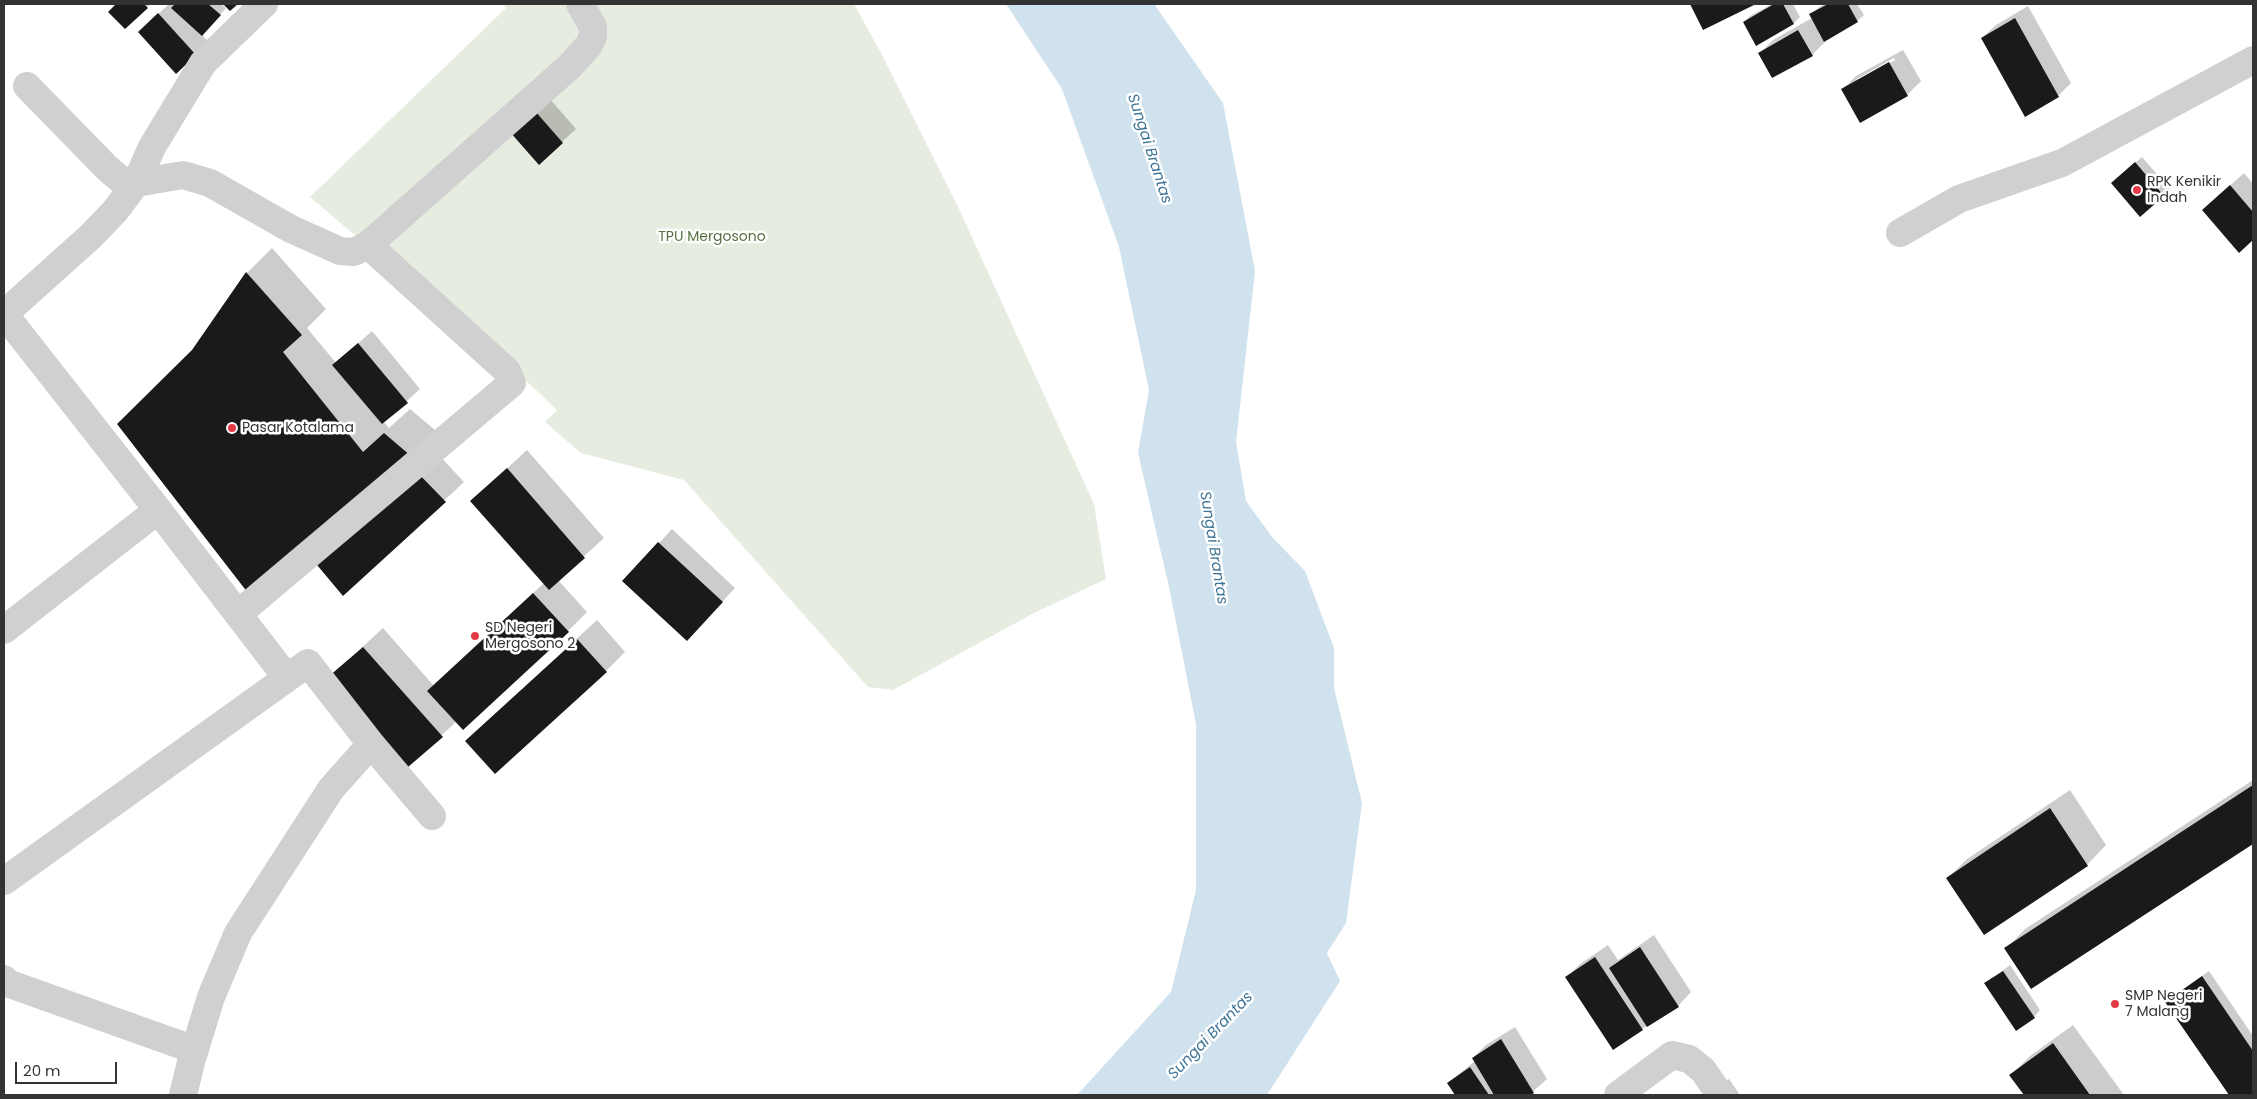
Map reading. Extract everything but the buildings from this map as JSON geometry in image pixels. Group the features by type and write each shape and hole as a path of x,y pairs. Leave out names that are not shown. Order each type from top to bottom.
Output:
{"street":[{"path":"264,4 203,63 152,147 136,183 115,211 91,236 4,314 287,678"},
{"path":"27,86 120,179 136,183 183,175 210,183 291,229 340,251 354,252 368,245 570,66 589,45 593,36 593,27 580,4"},
{"path":"1900,233 1959,199 2062,163 2253,60"},
{"path":"238,614 512,383 507,371 368,245"},
{"path":"4,630 158,510"},
{"path":"4,881 308,664 371,744 432,816"},
{"path":"183,1095 211,997 238,933 331,789 371,744"},
{"path":"5,982 195,1050"},
{"path":"1618,1095 1672,1056 1688,1058 1703,1070 1720,1095"}],"green space":[{"name":"TPU Mergosono","path":"503,4 854,4 881,53 959,209 1094,504 1106,579 1034,613 893,690 868,687 684,480 581,453 545,422 557,410 520,375 310,197 506,8"}],"water":[{"name":"Sungai Brantas","path":"1006,4 1154,4 1223,103 1255,271 1236,442 1246,501 1272,537 1305,571 1334,648 1334,688 1362,803 1346,923 1327,953 1340,981 1267,1095 1077,1095 1171,992 1196,890 1196,724 1169,587 1138,453 1149,390 1119,247 1062,89"}],"place":[{"name":"RPK Kenikir Indah","path":"2137,190"},
{"name":"Pasar Kotalama","path":"232,428"},
{"name":"SD Negeri Mergosono 2","path":"475,636"},
{"name":"SMP Negeri 7 Malang","path":"2115,1004"}]}
